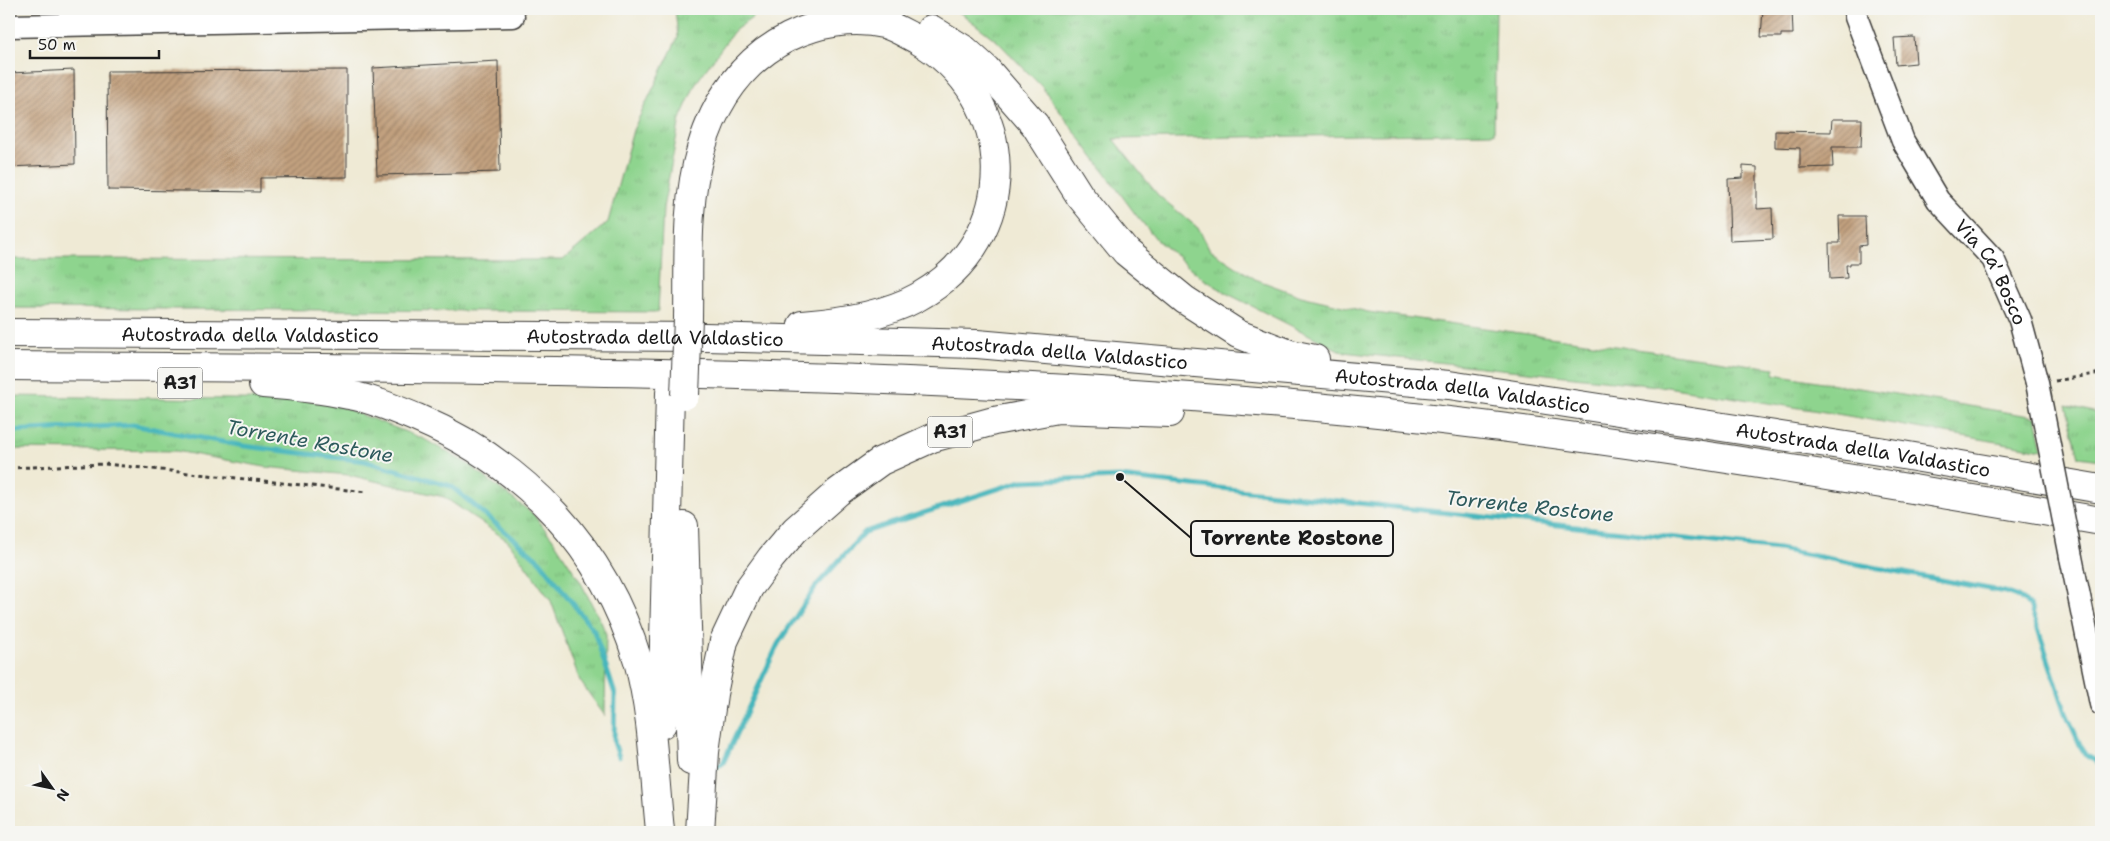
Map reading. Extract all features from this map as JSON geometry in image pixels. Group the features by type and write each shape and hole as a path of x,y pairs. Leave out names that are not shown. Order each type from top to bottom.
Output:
{"highway":[{"name":"A31","path":"688,324 679,176 692,131 710,92 732,59 758,35 782,22 822,9"},
{"path":"876,9 893,12 928,27 965,50 986,69 1035,125 1080,196 1126,252 1185,300 1238,334 1290,354 1449,385"},
{"name":"A31","path":"660,831 677,394 688,324 690,219 696,171 701,149 717,107 741,72 758,56 791,36 819,25 840,22 886,24 929,46 964,77 975,93 991,131 996,175 994,194 982,230 972,248 948,274 918,297 884,310 826,323 688,324"},
{"name":"Autostrada della Valdastico","path":"9,333 688,324 977,344 1449,385 1879,451 2101,488"},
{"name":"Autostrada della Valdastico","path":"9,366 579,370 888,379 1247,401 1459,422 1707,455 2101,520"},
{"name":"A31","path":"9,382 248,383 298,387 350,395 380,403 439,427 493,459 547,504 569,529 590,557 610,589 624,620 638,663 648,710 660,831"},
{"name":"A31","path":"677,394 684,543 693,832"},
{"name":"A31","path":"700,832 705,752 713,694 724,641 750,588 770,558 795,530 838,492 881,461 932,438 962,429 1058,409 1459,422"}],"street":[{"name":"Via Ca' Bosco","path":"1856,9 1856,17 1903,141 1938,200 1993,259 2020,320 2037,383 2101,704"},
{"path":"9,26 119,16 337,14 513,16"}],"path":[{"path":"2037,383 2101,373"},
{"path":"9,468 105,464 367,492"}],"green space":[{"path":"675,9 764,9 734,31 696,83 680,119 663,208 658,312 9,308 9,259 563,260 608,222 633,130 678,37"},
{"path":"952,9 1496,9 1494,133 1113,139 1158,195 1199,229 1210,250 1255,279 1301,296 1368,312 1774,368 1774,374 2036,417 2043,450 1667,387 1343,352 1228,294 1202,278 1158,241 1136,215 1042,87 997,41 962,14"},
{"path":"9,396 307,400 339,406 424,439 469,465 533,514 552,538 580,581 606,634 605,716 580,681 551,601 508,541 444,497 349,475 265,467 176,451 9,449"},
{"path":"2066,405 2101,414 2101,460 2079,457"}],"building":[{"path":"1763,9 1792,9 1793,34 1781,34 1781,37 1761,37"},
{"path":"1914,37 1916,63 1896,65 1894,38"},
{"path":"498,61 500,172 377,175 373,68"},
{"path":"74,70 75,164 9,167 9,73"},
{"path":"347,70 347,177 260,178 260,192 108,190 107,71"},
{"path":"1832,119 1862,119 1861,147 1832,147 1833,167 1800,168 1800,148 1775,147 1775,131 1831,132"},
{"path":"1743,166 1757,167 1757,209 1772,208 1773,239 1730,241 1728,179 1743,178"},
{"path":"1839,216 1865,216 1866,245 1859,246 1859,263 1846,265 1847,278 1830,279 1829,243 1840,243"}],"waterway":[{"name":"Torrente Rostone","path":"9,431 133,425 244,446 365,461 451,486 540,561 594,631 615,694 614,742 619,757"},
{"name":"Torrente Rostone","path":"713,769 723,763 778,644 816,586 865,532 1022,481 1120,477 1778,549 2005,592 2016,596 2030,605 2066,713 2081,747 2087,756 2101,764"}],"place":[{"name":"Torrente Rostone","path":"1120,477"}]}
